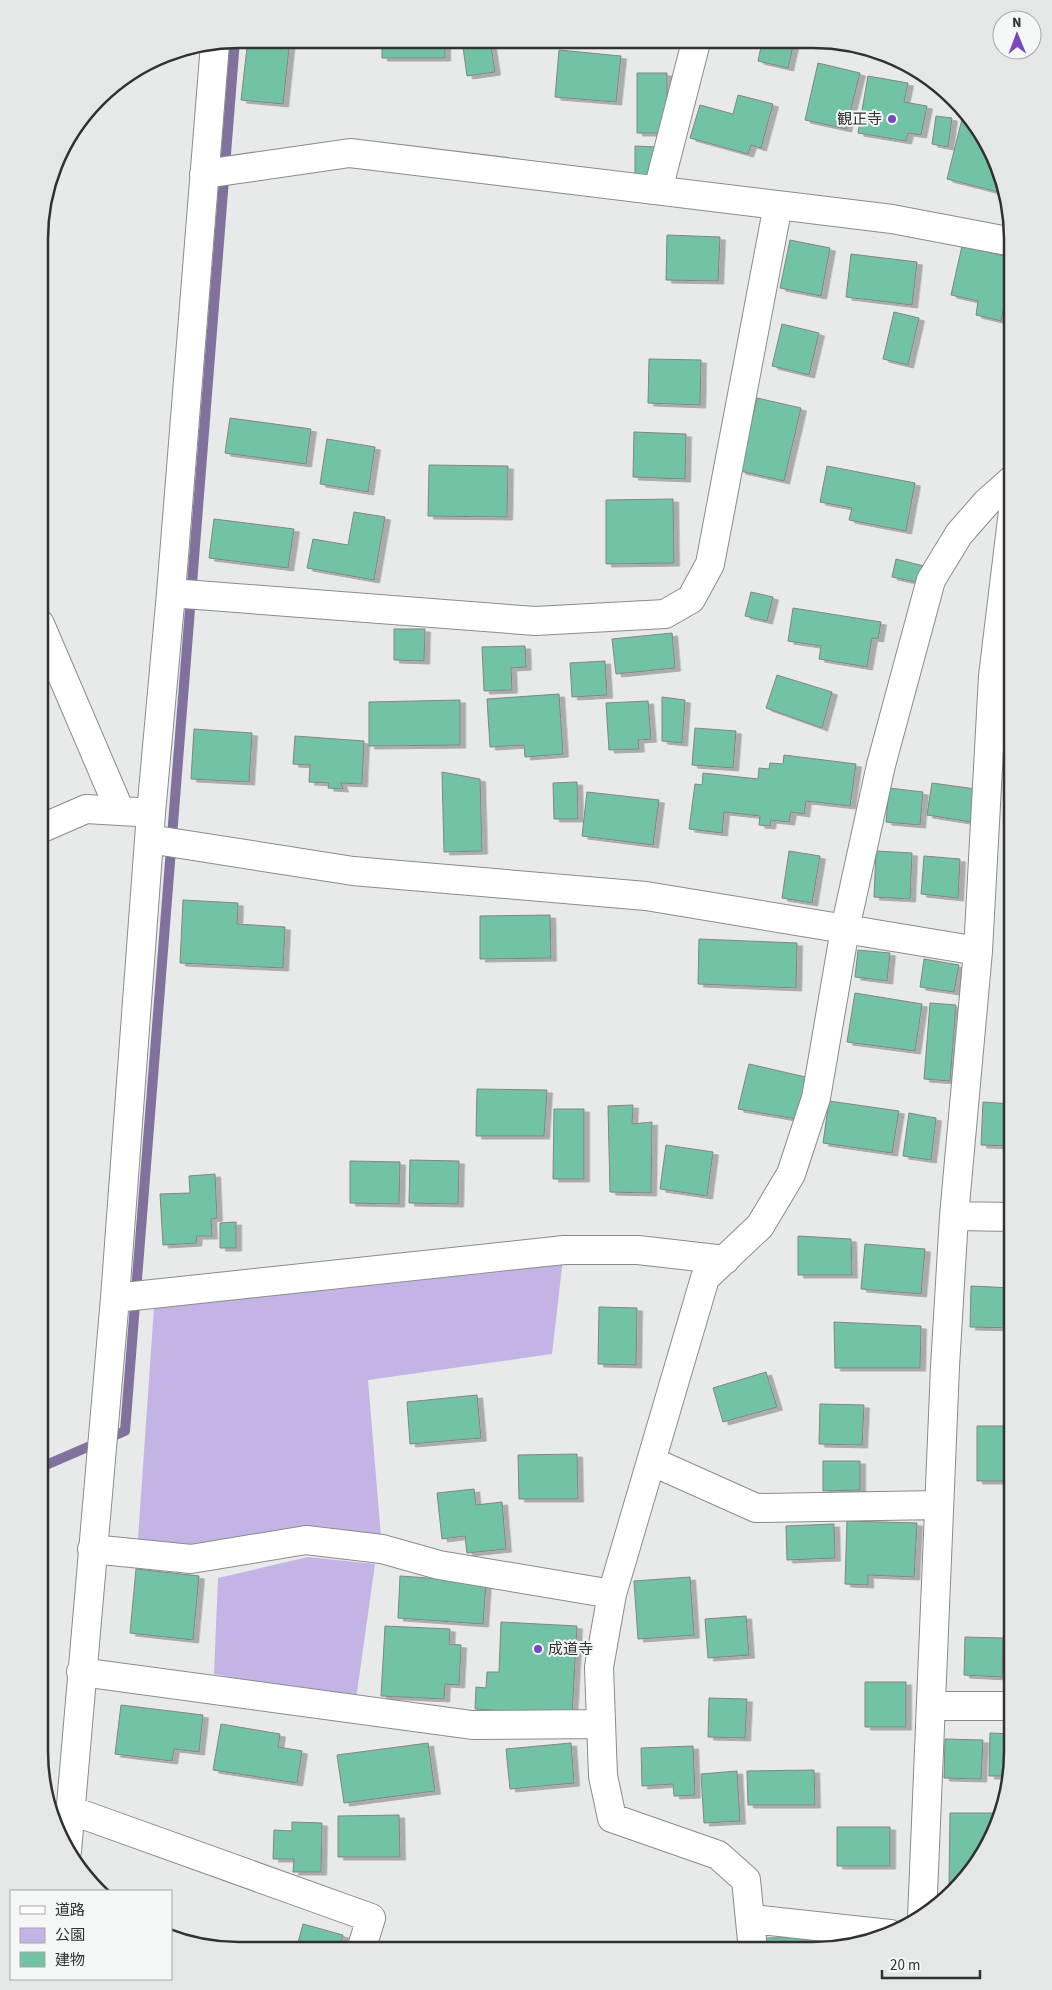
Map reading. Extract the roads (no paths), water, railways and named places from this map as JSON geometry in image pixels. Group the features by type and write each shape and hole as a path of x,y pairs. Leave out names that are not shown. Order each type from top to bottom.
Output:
{"street":[{"path":"658,190 694,48"},
{"path":"68,1838 115,1298 150,826 171,593 215,49"},
{"path":"204,174 350,153 892,219 1004,240"},
{"path":"171,593 535,621 665,614 691,599 710,564 778,205"},
{"path":"751,1942 746,1880 718,1855 612,1818 603,1776 599,1667 612,1594 705,1278 760,1226 791,1174 816,1098 845,929 882,764 931,580 959,534 987,502 1004,487"},
{"path":"48,643 120,811"},
{"path":"922,1908 945,1368 954,1216 1004,661"},
{"path":"48,826 86,809 120,811 150,826 353,871 646,896 978,951"},
{"path":"954,1216 1004,1217"},
{"path":"115,1298 564,1250 638,1250 725,1260"},
{"path":"651,1461 756,1508 939,1505"},
{"path":"92,1549 191,1559 306,1540 382,1549 440,1565 612,1594"},
{"path":"81,1672 472,1725 600,1724"},
{"path":"931,1706 1004,1706"},
{"path":"70,1810 372,1918 364,1942"},
{"path":"750,1918 874,1932"}],"waterway":[{"path":"48,1464 125,1431 234,48"}],"place":[{"name":"観正寺","path":"892,119"},
{"name":"成道寺","path":"538,1649"}]}
